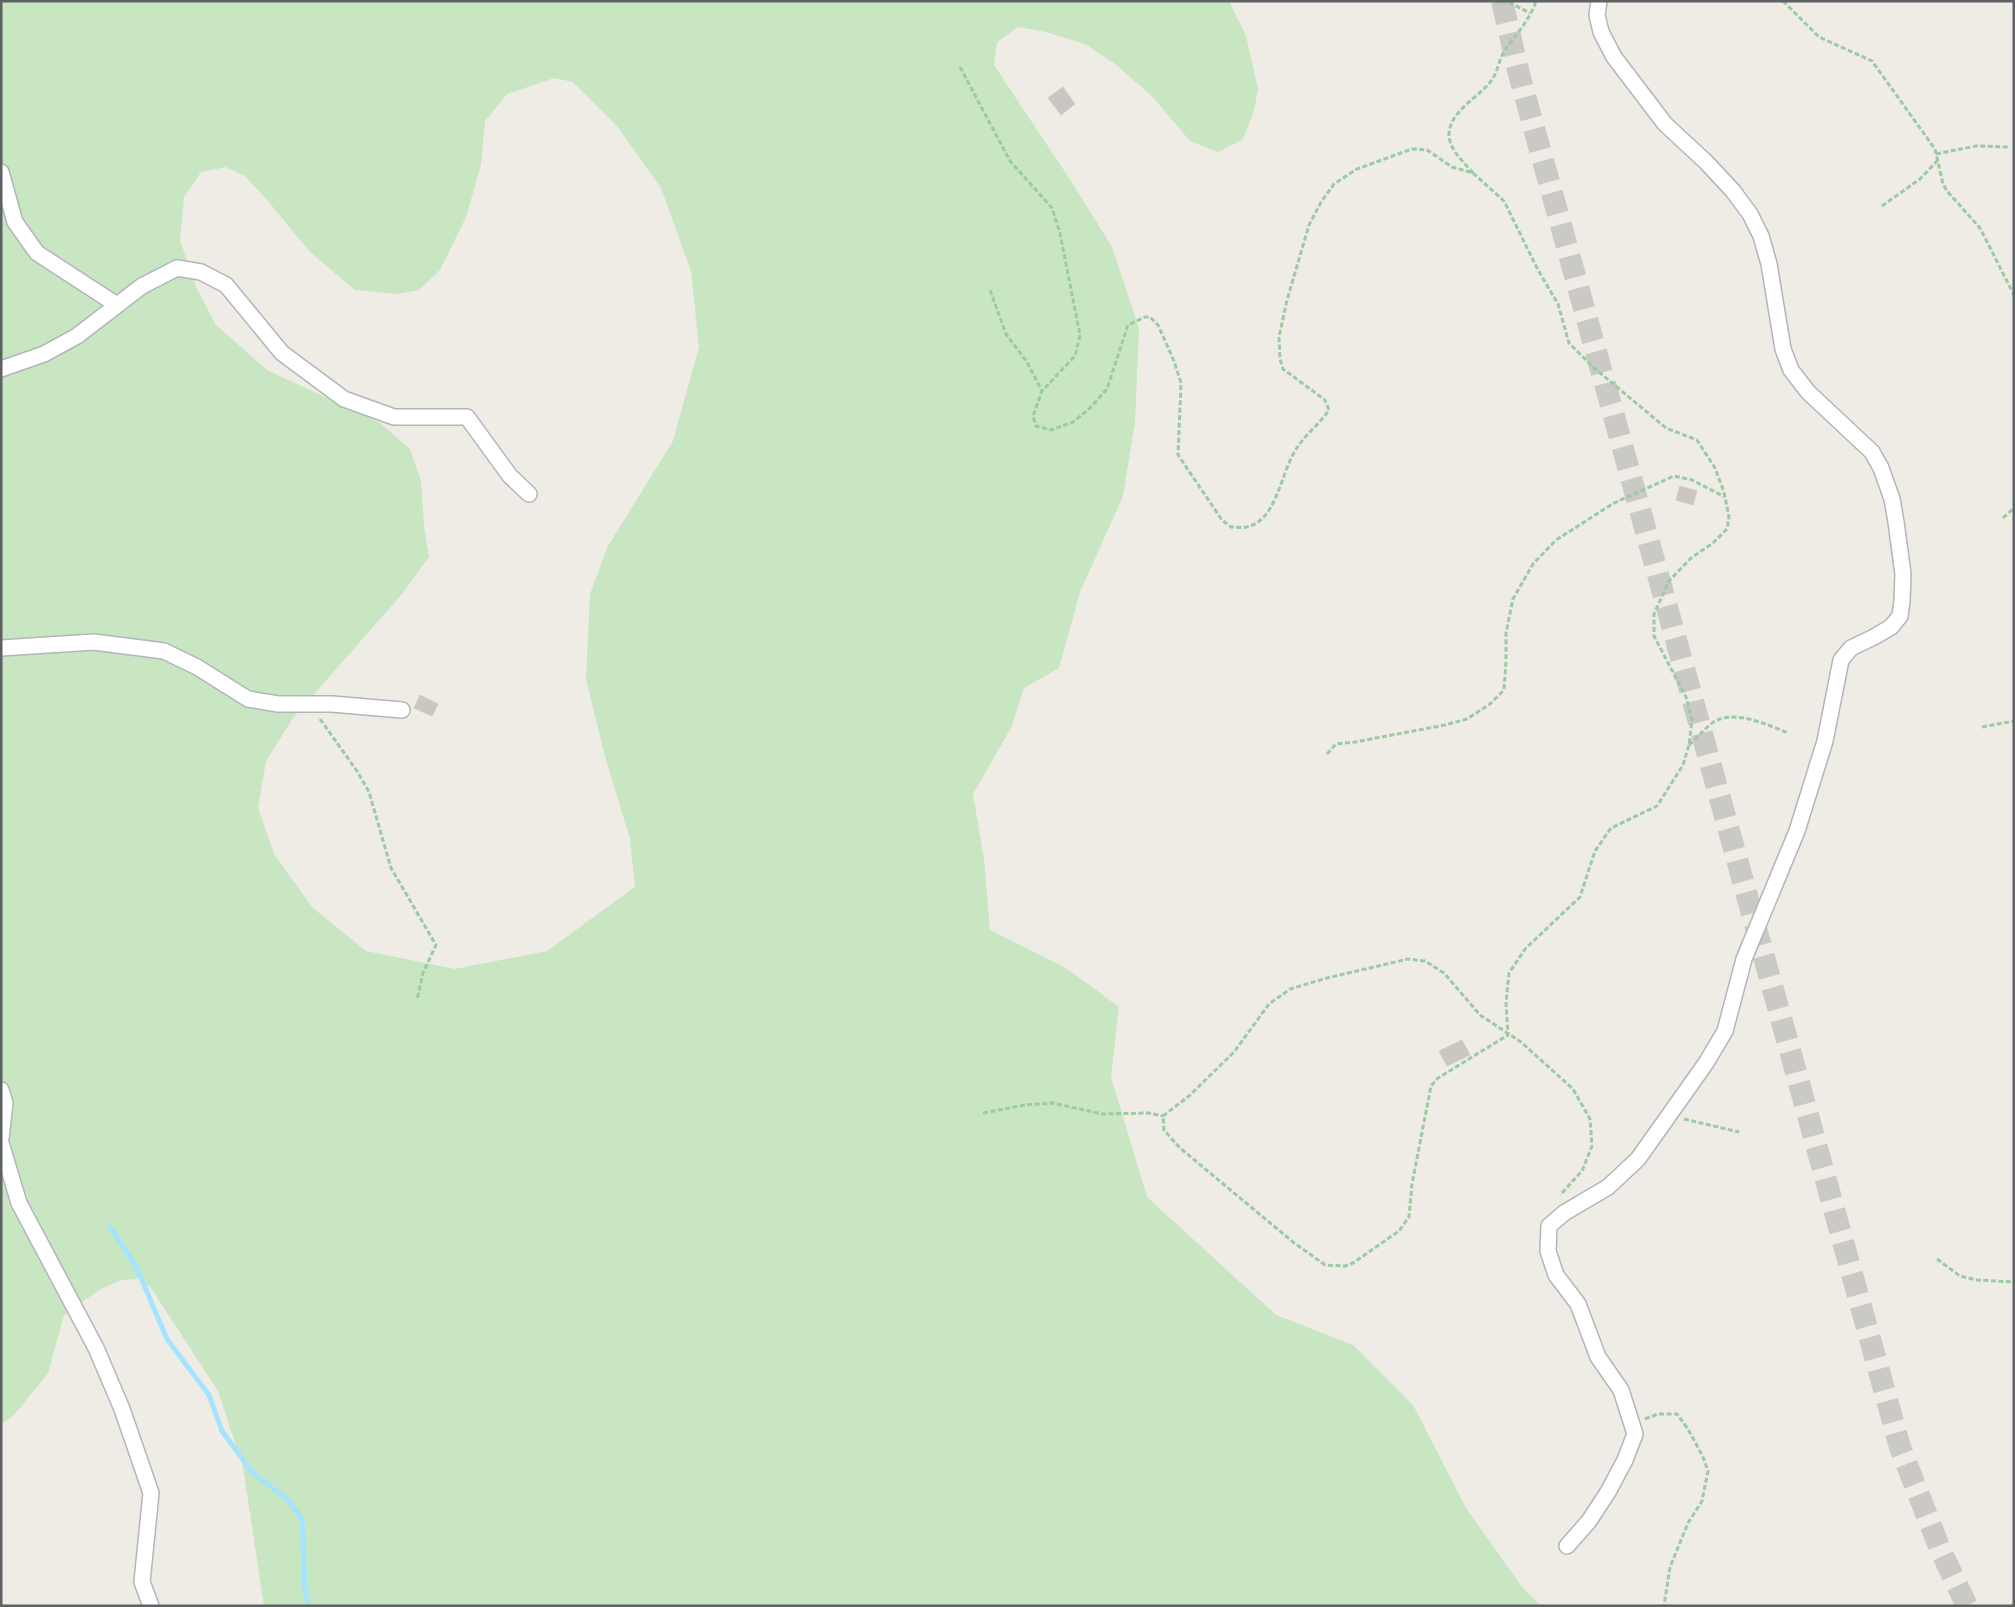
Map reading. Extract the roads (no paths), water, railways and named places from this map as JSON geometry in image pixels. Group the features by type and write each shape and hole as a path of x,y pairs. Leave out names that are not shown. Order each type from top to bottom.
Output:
{"street":[{"path":"1567,1546 1589,1521 1625,1460 1635,1434 1621,1390 1598,1357 1578,1304 1556,1275 1548,1251 1549,1226 1564,1214 1608,1186 1638,1159 1671,1114 1726,1031 1744,960 1797,831 1825,741 1841,660 1851,648 1891,627 1900,616 1903,574 1892,499 1881,468 1872,452 1808,392 1791,370 1783,349 1769,264 1761,236 1750,214 1733,190 1665,124 1614,57 1601,32 1597,15 1598,1"},
{"path":"1,172 15,222 37,253 117,306"},
{"path":"1,370 44,354 77,336 142,286 177,268 201,272 226,285 282,353 344,399 394,417 467,417 510,476 529,494"},
{"path":"1,648 94,642 164,651 197,667 248,699 278,704 332,704 402,710"},
{"path":"1,1090 5,1103 1,1138"},
{"path":"1,1143 19,1203 96,1348 122,1409 151,1493 142,1582 151,1606"}],"waterway":[{"path":"110,1227 136,1266 167,1339 209,1395 222,1431 252,1472 288,1500 302,1519 305,1590 308,1606"}],"tunnel":[{"path":"1502,1 1519,74 1900,1447 1940,1549 1967,1606"}]}
